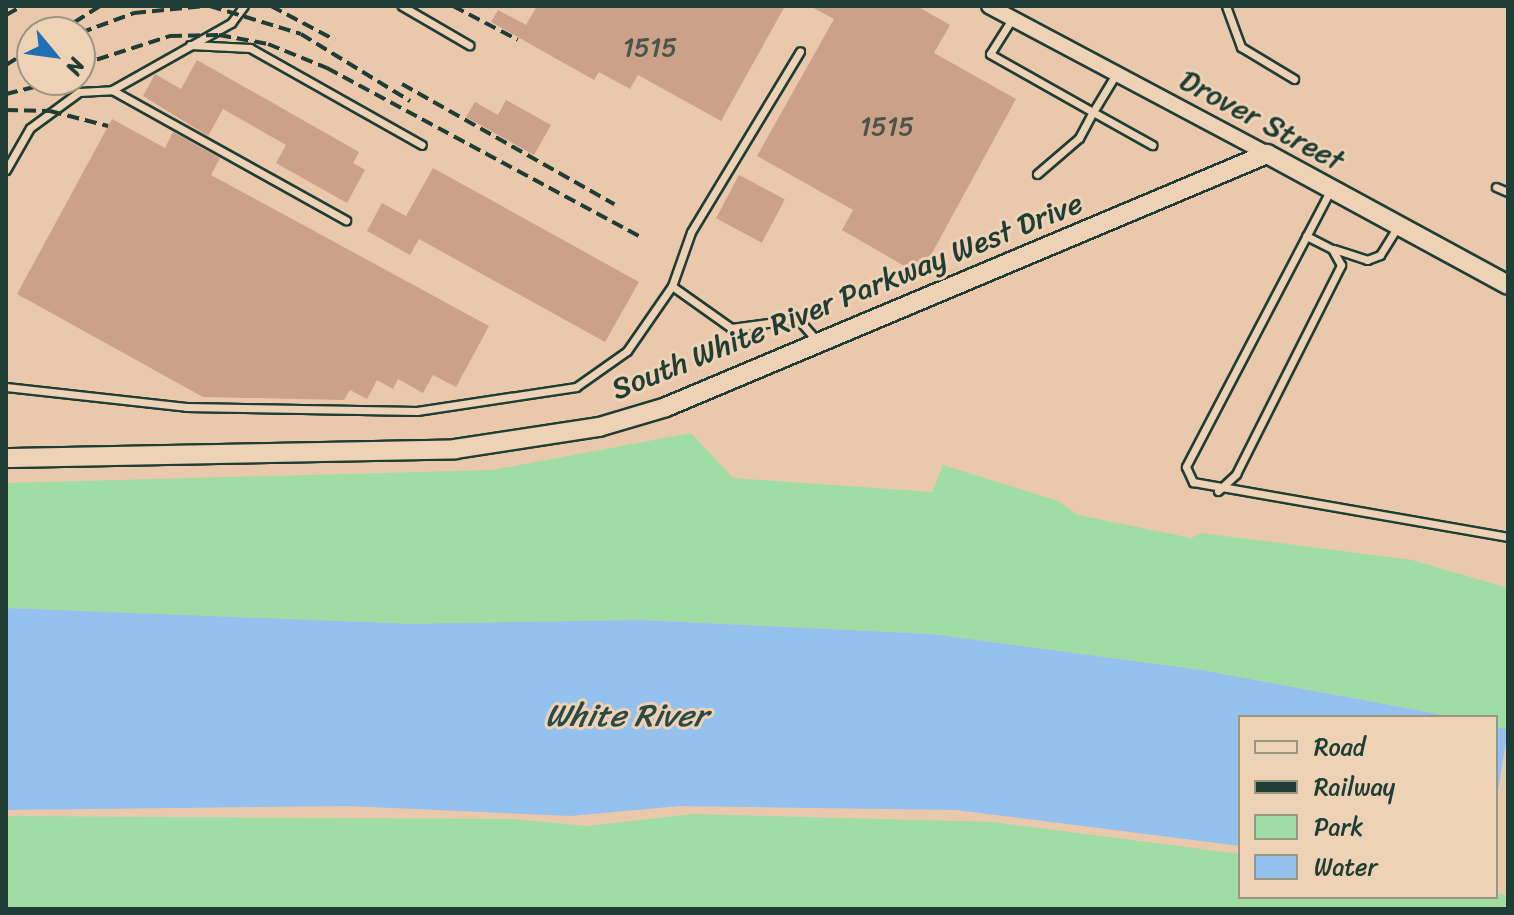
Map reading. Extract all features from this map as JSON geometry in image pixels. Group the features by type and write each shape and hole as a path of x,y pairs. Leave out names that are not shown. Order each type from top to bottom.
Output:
{"street":[{"name":"Drover Street","path":"1002,10 1508,285"},
{"name":"South White River Parkway West Drive","path":"6,458 455,449 528,441 653,412 1267,154"}],"lane":[{"path":"6,170 30,128 50,111 79,92 112,90 231,23 244,6"},
{"path":"402,6 469,45"},
{"path":"1226,6 1241,47 1294,79"},
{"path":"1002,10 990,54 1152,145"},
{"path":"189,45 250,48 422,145"},
{"path":"6,387 186,407 417,411 576,387 627,351 672,286 697,220 800,51"},
{"path":"1037,174 1079,138 1116,74"},
{"path":"112,90 346,220"},
{"path":"1496,187 1508,192"},
{"path":"1331,189 1186,467 1193,482 1218,491 1508,537"},
{"path":"1306,236 1332,249 1367,260 1380,255 1398,226"},
{"path":"1218,491 1236,474 1341,265 1332,249"},
{"path":"672,286 731,328 798,319 819,343"}],"green space":[{"path":"691,433 733,478 932,492 943,465 1058,501 1078,515 1191,538 1201,533 1412,560 1508,588 1508,729 1498,727 1498,715 1443,715 1201,670 931,634 640,620 411,625 6,608 6,483 493,470"},
{"path":"693,814 992,822 1238,854 1238,899 1498,899 1498,894 1508,896 1508,909 6,909 6,816 513,819 587,826"}],"water":[{"name":"White River","path":"6,608 411,624 640,620 931,634 1201,670 1443,715 1238,715 1238,846 956,810 680,806 570,816 348,806 6,810"},
{"path":"1498,727 1508,729 1498,791"}],"building":[{"path":"537,6 785,6 721,121 638,75 630,89 599,72 594,80 491,22 498,10 526,25"},
{"path":"810,6 917,6 950,25 934,53 1016,99 931,255 908,268 842,230 853,210 757,156 834,19"},
{"path":"197,60 359,152 353,163 365,170 347,203 276,163 286,145 223,109 208,136 143,96 155,74 181,89"},
{"path":"506,100 551,125 534,155 466,117 475,102 498,115"},
{"path":"112,119 165,148 173,132 220,158 211,175 489,326 456,387 433,375 423,393 398,379 393,389 377,380 367,399 350,390 344,400 203,397 17,294"},
{"path":"433,168 639,282 605,342 419,239 410,255 367,231 382,203 406,216"},
{"path":"739,175 785,199 762,243 716,218"}],"railway":[{"path":"6,15 22,6"},
{"path":"84,16 100,6"},
{"path":"96,27 134,13 205,6"},
{"path":"210,6 301,34 410,101"},
{"path":"271,6 335,40"},
{"path":"453,6 518,40"},
{"path":"96,60 170,36 219,35 268,44 327,68 643,238"},
{"path":"6,65 16,59"},
{"path":"402,84 614,204"},
{"path":"6,94 16,92"},
{"path":"6,110 50,111 108,126"}]}
